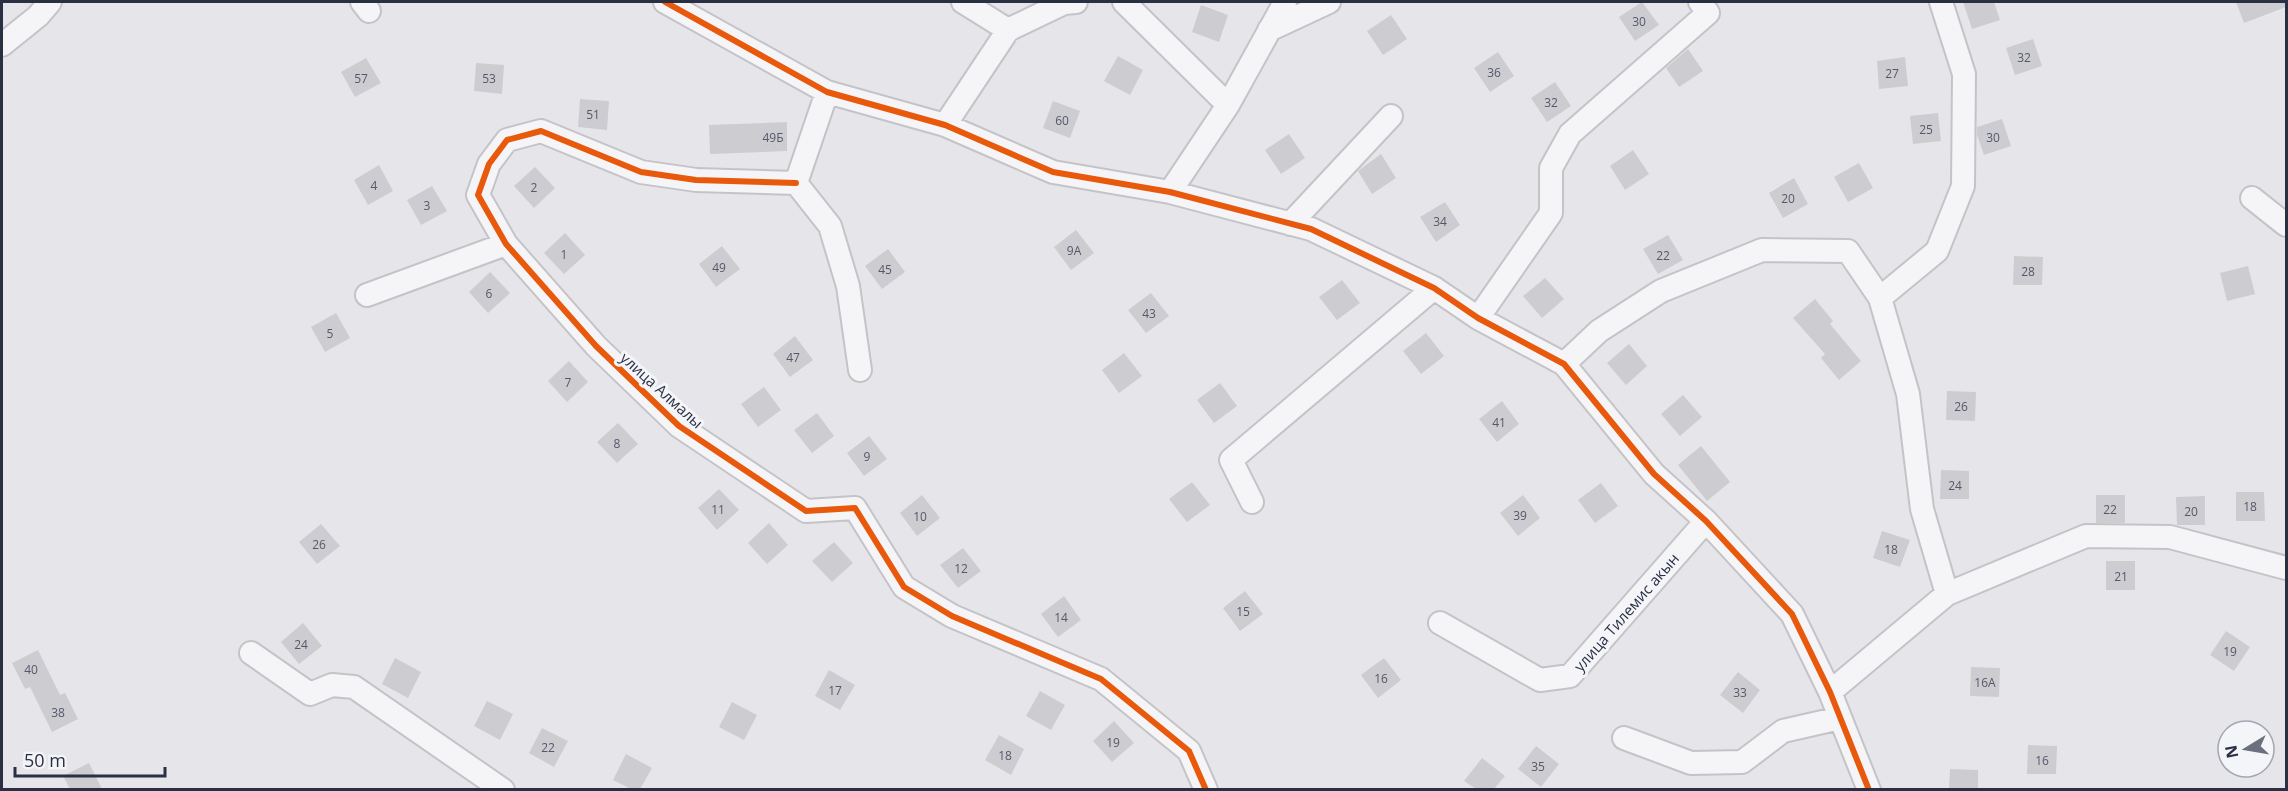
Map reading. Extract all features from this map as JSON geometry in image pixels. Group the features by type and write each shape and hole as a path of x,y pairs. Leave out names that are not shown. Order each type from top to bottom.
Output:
{"street":[{"path":"2,45 38,16 50,2"},
{"path":"664,2 827,92 945,125 1053,172 1170,192 1311,229 1434,288 1478,318 1564,364 1654,474 1706,521 1792,614 1830,693 1869,789"},
{"path":"963,2 1008,30"},
{"path":"945,125 1008,30 1064,3 1076,2"},
{"path":"1124,2 1228,105"},
{"path":"1170,192 1228,105 1285,2"},
{"path":"1269,30 1329,2"},
{"path":"1478,318 1551,213 1551,168 1570,134 1708,13 1700,2"},
{"path":"1880,298 1937,251 1963,186 1964,74 1941,2"},
{"path":"827,92 796,183 830,226 848,286 860,370"},
{"path":"1290,224 1390,116"},
{"name":"улица Алмалы","path":"796,183 696,180 641,172 541,131 507,140 489,164 478,195 506,244 596,346 679,426 806,511 855,508 904,587 952,616 1101,679 1189,751 1206,789"},
{"path":"2252,198 2286,225"},
{"path":"367,295 506,244"},
{"path":"1564,364 1599,331 1662,291 1762,250 1848,251 1880,298 1908,394 1922,509 1947,594"},
{"path":"1252,502 1231,460 1434,288"},
{"name":"улица Тилемис акын","path":"1440,623 1540,680 1570,676 1706,521"},
{"path":"1830,693 1947,594 2086,536 2170,537 2286,568"},
{"path":"251,654 310,694 332,685 354,687 503,789"},
{"path":"1624,738 1691,763 1742,762 1783,731 1840,718"}],"building":[{"path":"1642,2 1659,25 1635,41 1619,17"},
{"path":"1963,2 1994,2 2000,20 1972,29"},
{"path":"2236,2 2286,2 2286,7 2244,23"},
{"path":"1201,5 1228,15 1219,42 1192,32"},
{"path":"1391,15 1407,39 1383,55 1367,31"},
{"path":"2033,39 2042,66 2015,75 2006,48"},
{"path":"1688,49 1703,71 1679,87 1666,68"},
{"path":"1498,52 1514,76 1490,92 1474,68"},
{"path":"1118,56 1143,70 1130,95 1104,81"},
{"path":"1905,57 1908,86 1879,89 1877,61"},
{"path":"366,58 381,83 355,97 341,72"},
{"path":"476,63 504,65 502,94 474,91"},
{"path":"1555,82 1571,106 1547,122 1531,98"},
{"path":"580,99 609,101 607,130 578,127"},
{"path":"1053,101 1080,111 1070,138 1043,128"},
{"path":"1938,113 1941,141 1913,144 1910,116"},
{"path":"2002,119 2011,146 1984,155 1977,135 1977,127"},
{"path":"787,122 787,151 710,154 709,125"},
{"path":"1289,134 1305,158 1281,174 1265,150"},
{"path":"1633,150 1649,174 1625,190 1610,166"},
{"path":"1381,154 1396,178 1372,194 1358,171"},
{"path":"1859,163 1873,188 1848,202 1834,177"},
{"path":"379,165 393,191 368,205 354,180"},
{"path":"535,167 555,188 534,208 514,186"},
{"path":"1794,178 1808,204 1783,218 1769,193"},
{"path":"432,186 447,211 421,225 407,200"},
{"path":"1445,202 1460,225 1436,242 1420,217"},
{"path":"1076,230 1094,253 1071,270 1054,247"},
{"path":"565,233 585,255 564,274 544,253"},
{"path":"1668,235 1683,260 1658,274 1643,249"},
{"path":"722,246 740,269 716,287 699,264"},
{"path":"888,249 905,272 882,289 865,266"},
{"path":"2014,256 2043,257 2042,285 2013,285"},
{"path":"2248,266 2255,294 2227,301 2220,273"},
{"path":"490,272 510,293 488,313 469,292"},
{"path":"1545,278 1564,299 1542,318 1523,296"},
{"path":"1342,280 1360,303 1337,320 1319,297"},
{"path":"1151,293 1169,316 1146,333 1128,310"},
{"path":"1815,299 1833,321 1830,324 1861,361 1839,380 1821,358 1825,354 1793,318"},
{"path":"336,313 350,338 325,352 311,327"},
{"path":"1426,333 1444,356 1421,374 1403,351"},
{"path":"795,336 813,360 790,377 773,354"},
{"path":"1629,344 1647,366 1626,385 1607,363"},
{"path":"1124,353 1142,376 1119,393 1102,370"},
{"path":"569,361 588,382 567,402 548,381"},
{"path":"1220,383 1237,406 1214,423 1197,400"},
{"path":"764,387 781,410 758,427 741,404"},
{"path":"1947,391 1976,392 1975,421 1946,420"},
{"path":"1683,395 1702,417 1680,436 1661,414"},
{"path":"1502,401 1519,424 1497,442 1479,419"},
{"path":"817,413 834,436 812,453 794,430"},
{"path":"618,423 638,444 617,463 597,442"},
{"path":"869,436 887,459 864,476 847,453"},
{"path":"1701,446 1730,482 1707,501 1678,465"},
{"path":"1941,470 1969,471 1969,499 1940,499"},
{"path":"1192,482 1210,505 1187,522 1169,499"},
{"path":"1601,483 1618,506 1595,523 1578,500"},
{"path":"719,489 739,510 717,530 698,508"},
{"path":"2236,492 2264,492 2265,521 2236,521"},
{"path":"922,495 940,518 917,536 900,513"},
{"path":"1523,495 1540,518 1518,536 1500,513"},
{"path":"2096,495 2125,495 2125,523 2096,523"},
{"path":"2205,496 2205,525 2177,525 2176,497"},
{"path":"769,523 788,545 767,564 748,543"},
{"path":"321,524 340,546 317,564 299,542"},
{"path":"1882,531 1910,540 1900,567 1873,558"},
{"path":"834,542 853,563 832,582 812,561"},
{"path":"963,548 981,571 958,588 940,565"},
{"path":"2106,561 2135,561 2135,590 2106,590"},
{"path":"1245,591 1263,614 1240,631 1223,608"},
{"path":"1064,596 1081,620 1058,637 1041,614"},
{"path":"303,623 322,646 299,664 281,642"},
{"path":"2226,631 2250,647 2234,671 2210,655"},
{"path":"38,650 60,695 65,693 78,719 52,732 30,687 25,689 12,663"},
{"path":"395,658 421,672 408,698 382,684"},
{"path":"1384,658 1401,680 1378,698 1361,675"},
{"path":"1971,667 2000,668 1999,697 1970,696"},
{"path":"829,670 855,685 840,710 815,696"},
{"path":"1738,672 1760,690 1743,713 1720,695"},
{"path":"1040,691 1065,705 1051,730 1026,716"},
{"path":"487,701 513,714 500,740 474,726"},
{"path":"732,702 757,715 744,740 719,727"},
{"path":"1114,721 1134,743 1112,762 1093,741"},
{"path":"542,728 568,741 554,767 529,753"},
{"path":"999,735 1024,749 1011,775 985,760"},
{"path":"2028,745 2057,746 2056,774 2027,774"},
{"path":"1536,746 1559,764 1541,787 1518,769"},
{"path":"626,754 652,768 640,789 631,789 613,780"},
{"path":"1482,758 1505,776 1494,789 1476,789 1464,781"},
{"path":"89,763 102,789 70,789 63,776"},
{"path":"1950,769 1978,770 1978,789 1949,789"}],"cycle path":[{"path":"665,2 827,92 945,125 1053,172 1170,192 1311,229 1434,288 1478,318 1564,364 1654,474 1706,521 1792,614 1830,692 1869,790"},
{"path":"796,183 696,180 641,172 541,131 507,140 489,164 478,195 506,244 596,346 679,426 806,511 855,508 904,587 952,616 1101,679 1189,751 1206,790"}]}
